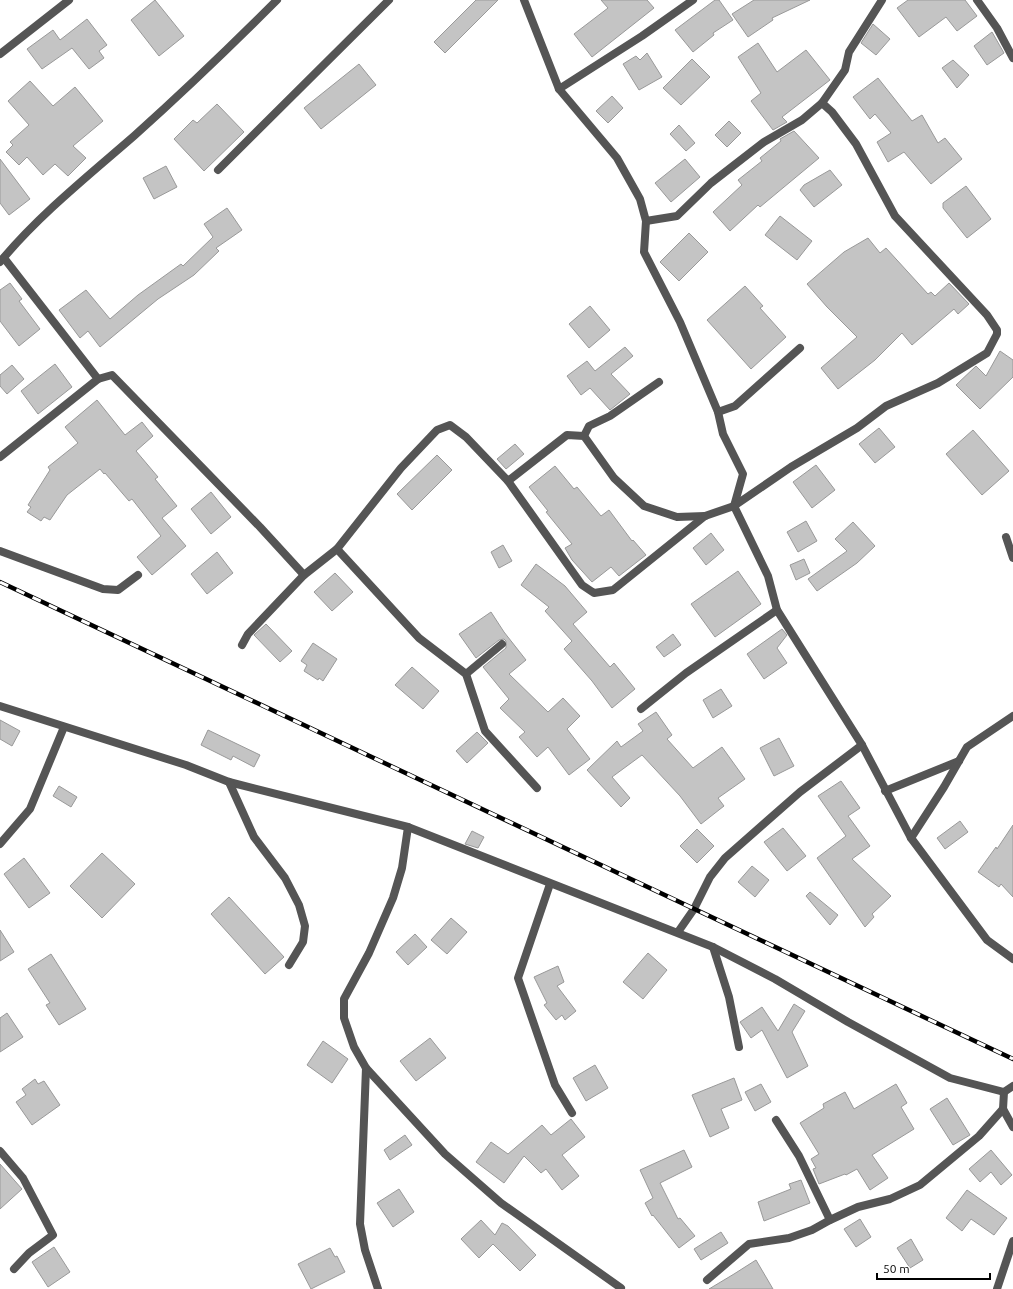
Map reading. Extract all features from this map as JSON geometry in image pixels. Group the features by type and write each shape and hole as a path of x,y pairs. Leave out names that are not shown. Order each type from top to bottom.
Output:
{"street":[{"path":"0,54 69,0"},
{"path":"98,378 2,260 45,214 150,122 277,0"},
{"path":"218,170 389,0"},
{"path":"524,0 559,88 617,158 640,199 646,221 644,252 680,322 718,412 723,434 743,474 734,506 768,576 777,610 862,745 911,838 986,940 1013,959"},
{"path":"559,88 642,36 693,0"},
{"path":"646,221 677,216 711,183 764,142 802,120 822,103 845,70 849,52 882,0"},
{"path":"977,0 997,28 1013,58"},
{"path":"584,436 614,478 644,506 677,517 705,516 734,506 790,467 857,428 886,406 938,383 987,353 997,334 997,330 987,315 895,216 856,144 832,112 822,103"},
{"path":"718,412 735,406 800,348"},
{"path":"0,457 98,378 112,375 260,527 304,576"},
{"path":"584,436 589,426 610,416 659,382"},
{"path":"242,645 248,634 304,576 336,549 401,468 437,430 450,425 466,437 508,480 582,585 594,593 613,590 705,516"},
{"path":"508,480 567,435 584,436"},
{"path":"1006,537 1013,558"},
{"path":"336,549 419,638 466,674 485,731 537,788"},
{"path":"0,550 103,589 118,590 138,575"},
{"path":"641,709 686,673 777,610"},
{"path":"466,674 502,644"},
{"path":"0,706 186,765 229,782 408,827 713,947 775,979 848,1022 950,1078 1004,1092 1013,1086"},
{"path":"911,838 967,747 1013,716"},
{"path":"0,844 30,809 64,727"},
{"path":"678,932 694,909 710,877 725,858 800,792 862,745"},
{"path":"885,791 959,761"},
{"path":"229,782 254,837 285,878 299,905 306,926 303,942 289,965"},
{"path":"408,827 402,868 393,898 369,953 344,999 344,1018 354,1047 366,1068 445,1154 501,1203 622,1288"},
{"path":"550,884 518,978 555,1085 572,1113"},
{"path":"713,947 729,997 739,1047"},
{"path":"366,1068 360,1224 365,1250 378,1289"},
{"path":"1004,1092 1003,1109 1013,1128"},
{"path":"707,1280 750,1244 789,1238 812,1230 858,1207 890,1198 920,1185 979,1136 1003,1109"},
{"path":"776,1120 799,1156 830,1220"},
{"path":"0,1151 23,1178 53,1235 29,1253 14,1269"},
{"path":"997,1289 1013,1241"}],"building":[{"path":"155,0 184,36 159,56 131,20"},
{"path":"476,0 498,0 445,53 434,42"},
{"path":"601,0 647,0 654,8 592,57 574,34 608,8"},
{"path":"715,0 719,0 733,20 713,33 714,35 693,52 675,30"},
{"path":"754,0 810,0 772,18 773,20 748,37 732,14"},
{"path":"908,0 965,0 977,16 957,31 946,17 919,37 897,8"},
{"path":"87,19 107,45 99,51 104,58 89,69 72,48 42,69 27,49 53,30 60,40"},
{"path":"873,24 890,39 876,55 861,43"},
{"path":"992,32 1004,53 987,65 974,46"},
{"path":"758,43 777,72 806,50 830,80 782,117 787,122 773,130 751,101 761,93 738,57"},
{"path":"647,53 662,77 639,90 623,64 636,56 640,60"},
{"path":"692,59 710,77 681,105 663,88"},
{"path":"953,60 969,75 957,88 942,68"},
{"path":"359,64 376,85 321,129 304,108"},
{"path":"878,78 912,121 922,115 938,143 945,138 962,159 931,184 904,152 888,162 877,142 891,133 875,114 870,119 853,97"},
{"path":"30,81 53,106 75,87 103,121 73,146 86,158 68,176 55,164 43,175 27,157 19,165 6,152 13,145 10,142 29,125 8,101"},
{"path":"612,96 623,108 608,123 596,111"},
{"path":"217,104 244,132 204,171 174,139 193,120 197,123"},
{"path":"729,121 741,133 727,147 715,135"},
{"path":"679,125 695,143 686,151 670,134"},
{"path":"794,131 819,158 760,207 758,205 730,231 713,212 742,185 738,180 762,161 760,158 781,141 780,139"},
{"path":"0,159 30,199 9,215 0,203"},
{"path":"685,159 700,177 671,202 655,183"},
{"path":"166,166 177,187 154,199 143,178"},
{"path":"830,170 842,185 814,207 800,190 804,185"},
{"path":"966,186 991,219 967,238 943,208 943,203"},
{"path":"227,208 242,230 216,248 219,251 194,275 158,299 100,347 88,331 80,338 59,310 86,290 110,319 138,295 181,264 183,266 213,237 204,224"},
{"path":"780,216 812,241 797,260 765,235"},
{"path":"689,233 708,252 679,281 660,262"},
{"path":"868,238 880,253 886,248 928,294 931,292 935,296 949,283 969,304 958,314 954,309 912,345 902,333 875,360 838,389 821,368 857,337 827,307 807,284 844,252"},
{"path":"10,283 22,299 19,301 40,329 19,346 0,321 0,290"},
{"path":"745,286 763,306 760,308 786,337 751,369 707,320"},
{"path":"590,306 610,330 589,348 569,324"},
{"path":"625,347 633,356 611,374 630,394 610,410 590,388 581,395 567,376 587,361 595,371"},
{"path":"1000,351 1013,360 1013,377 980,409 956,385 976,366 986,376"},
{"path":"55,364 72,387 38,414 21,391"},
{"path":"12,365 24,379 7,394 0,386 0,375"},
{"path":"97,400 125,435 142,422 153,436 136,451 158,477 155,479 177,506 162,518 186,546 152,575 137,557 161,536 132,499 129,501 100,469 67,495 50,520 44,517 41,521 27,512 31,507 28,505 50,470 48,467 78,443 65,427"},
{"path":"879,428 895,447 875,463 859,444"},
{"path":"973,430 1009,471 982,495 946,454"},
{"path":"515,444 524,454 506,469 497,459"},
{"path":"437,455 452,470 412,510 397,494"},
{"path":"816,465 835,490 812,508 793,482"},
{"path":"555,466 574,489 577,487 601,516 609,510 632,541 633,540 646,555 619,576 611,567 592,582 572,560 565,548 572,544 546,512 548,511 529,487"},
{"path":"211,492 231,517 211,534 191,509"},
{"path":"806,521 817,541 798,552 787,532"},
{"path":"853,522 875,546 857,563 817,591 808,579 847,551 835,539"},
{"path":"711,533 724,550 706,565 693,548"},
{"path":"503,545 512,561 499,568 491,552"},
{"path":"217,552 233,573 207,594 191,574"},
{"path":"804,559 810,573 796,580 790,565"},
{"path":"536,564 565,586 587,612 573,624 610,667 614,663 635,689 612,708 592,681 564,649 572,641 545,611 549,607 521,585"},
{"path":"738,571 761,604 715,637 691,604"},
{"path":"335,573 353,592 332,611 314,592"},
{"path":"491,612 504,632 526,660 509,674 548,712 563,698 580,716 567,729 590,759 569,775 548,747 537,757 519,737 525,732 500,708 509,699 483,667 506,648 506,641 504,639 499,640 476,658 459,634"},
{"path":"266,624 292,651 280,662 254,635"},
{"path":"782,629 787,635 777,648 787,663 764,679 747,654"},
{"path":"673,634 681,645 664,657 656,647"},
{"path":"313,643 337,659 323,681 319,678 318,680 304,671 307,665 301,661"},
{"path":"412,667 439,691 423,709 395,685"},
{"path":"721,689 732,706 713,718 703,700"},
{"path":"656,712 672,735 667,739 693,768 722,747 745,779 718,798 724,806 701,824 680,796 642,755 612,777 630,798 621,807 587,770 617,741 621,747 643,731 638,724"},
{"path":"0,720 20,731 12,746 0,739"},
{"path":"208,730 260,755 254,767 233,756 231,760 201,745"},
{"path":"477,732 488,743 467,763 456,751"},
{"path":"779,738 794,766 774,776 760,748"},
{"path":"841,781 860,808 848,816 870,846 852,859 891,896 872,914 874,917 865,927 817,858 846,836 818,796"},
{"path":"59,786 77,797 71,807 53,796"},
{"path":"960,821 968,832 945,849 937,838"},
{"path":"1013,825 1013,897 1001,884 999,887 978,872 996,847 997,849"},
{"path":"783,828 806,856 787,871 764,842"},
{"path":"697,829 714,846 697,863 680,846"},
{"path":"472,831 484,837 478,848 465,844"},
{"path":"102,853 135,884 102,918 70,886"},
{"path":"24,858 50,893 29,908 4,874"},
{"path":"752,866 769,880 755,897 738,882"},
{"path":"810,892 838,915 830,925 806,896"},
{"path":"229,897 284,957 265,974 211,914"},
{"path":"451,918 467,932 447,954 431,940"},
{"path":"0,930 14,952 0,961"},
{"path":"415,934 427,947 408,965 396,952"},
{"path":"648,953 667,970 643,999 623,982"},
{"path":"51,954 86,1009 59,1025 46,1005 50,1003 28,969"},
{"path":"558,966 564,982 557,986 576,1011 565,1020 562,1015 556,1020 544,1005 547,1003 534,977"},
{"path":"794,1004 805,1011 792,1032 808,1066 787,1078 762,1030 751,1038 740,1022 762,1007 778,1031"},
{"path":"7,1013 23,1037 0,1052 0,1018"},
{"path":"430,1038 446,1058 416,1081 400,1061"},
{"path":"323,1041 348,1059 332,1083 307,1065"},
{"path":"595,1065 608,1088 586,1101 573,1078"},
{"path":"734,1078 742,1100 721,1109 729,1128 710,1137 692,1095"},
{"path":"35,1079 38,1084 44,1081 60,1105 32,1125 16,1102 26,1095 22,1089"},
{"path":"761,1084 771,1102 755,1111 745,1092"},
{"path":"896,1084 907,1103 901,1107 914,1129 872,1155 888,1178 870,1190 857,1169 846,1175 845,1174 819,1184 813,1169 816,1168 811,1159 819,1154 800,1123 824,1108 823,1104 845,1092 854,1109"},
{"path":"947,1098 970,1135 953,1145 930,1109"},
{"path":"571,1119 585,1137 562,1155 579,1176 562,1190 546,1169 541,1173 524,1156 504,1183 476,1162 491,1142 508,1154 542,1125 551,1135"},
{"path":"405,1135 412,1145 390,1160 384,1150"},
{"path":"684,1150 692,1167 660,1183 678,1219 680,1218 695,1236 679,1248 653,1215 652,1216 645,1203 653,1198 640,1170"},
{"path":"991,1150 1012,1175 1001,1185 991,1172 980,1182 969,1169"},
{"path":"0,1164 22,1189 0,1209"},
{"path":"801,1180 810,1203 764,1221 758,1202 791,1189 789,1184"},
{"path":"399,1189 414,1212 393,1227 377,1203"},
{"path":"967,1190 1007,1218 994,1235 971,1219 962,1231 946,1218"},
{"path":"860,1219 871,1237 856,1247 844,1229"},
{"path":"481,1220 495,1235 502,1223 508,1226 536,1255 520,1271 493,1244 479,1258 461,1239"},
{"path":"721,1232 728,1243 701,1260 694,1249"},
{"path":"911,1239 923,1260 910,1268 897,1248"},
{"path":"54,1247 70,1272 48,1287 32,1262"},
{"path":"330,1248 335,1257 337,1256 345,1272 311,1289 298,1264"},
{"path":"756,1260 773,1289 709,1289 734,1274"}],"railway":[{"path":"0,582 1013,1059"}]}
